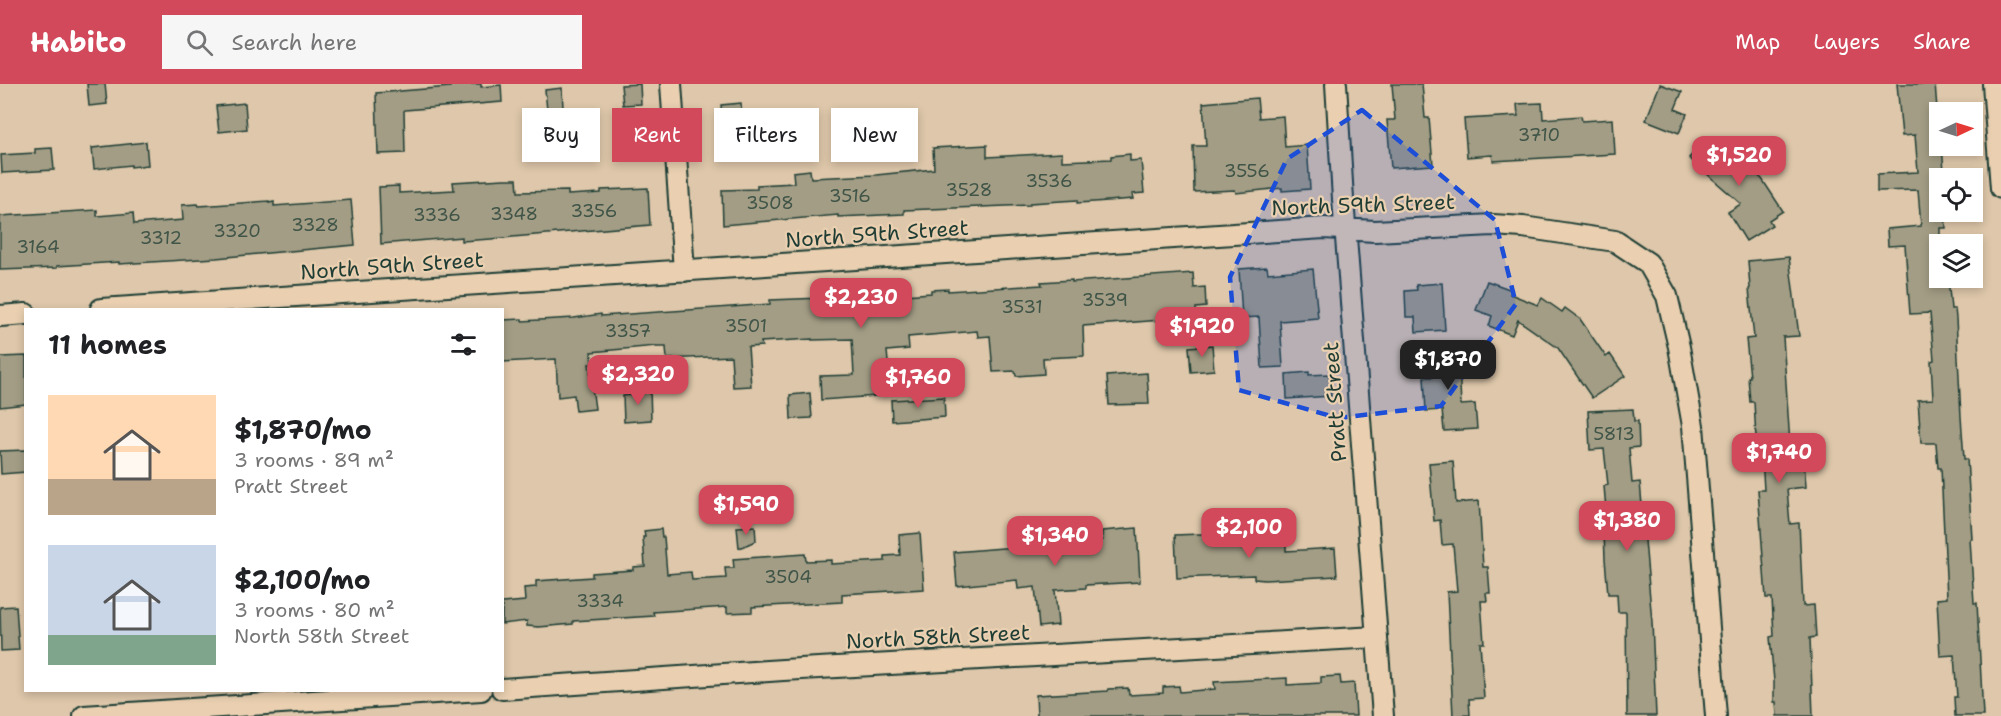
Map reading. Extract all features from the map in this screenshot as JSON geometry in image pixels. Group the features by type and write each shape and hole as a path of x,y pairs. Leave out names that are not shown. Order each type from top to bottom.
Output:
{"street":[{"path":"671,84 684,271"},
{"name":"Pratt Street","path":"1336,84 1383,716"},
{"path":"1993,84 2001,188"},
{"name":"North 59th Street","path":"116,308 1324,228 1375,231 1493,225 1523,227 1615,241 1648,263 1667,296 1679,346 1694,426 1716,716"},
{"path":"0,316 24,314"},
{"name":"North 58th Street","path":"504,689 783,670 1377,637"},
{"path":"84,716 450,692"}],"highlighted area":[{"path":"1362,110 1495,220 1516,304 1441,406 1338,418 1239,390 1230,277 1287,159"}],"building":[{"path":"87,84 105,84 107,104 89,106"},
{"path":"450,84 481,84 481,87 501,85 502,102 405,110 405,153 378,154 376,93 450,87"},
{"path":"640,84 641,104 623,105 621,85"},
{"path":"1392,84 1422,84 1425,118 1429,118 1433,165 1391,168 1387,120 1395,120"},
{"path":"1660,84 1682,92 1675,109 1687,114 1679,133 1646,120"},
{"path":"1897,84 1935,84 1936,102 1929,102 1929,156 1943,156 1944,168 1929,168 1929,222 1946,222 1946,228 1940,228 1940,234 1929,234 1929,288 1949,288 1951,309 1955,309 1983,716 1955,716 1954,697 1957,697 1954,655 1940,656 1937,599 1947,598 1941,468 1938,468 1936,443 1921,443 1918,400 1933,399 1931,361 1934,360 1930,313 1910,314 1905,245 1888,246 1887,229 1921,226 1918,190 1877,191 1877,174 1918,172 1915,135 1902,136"},
{"path":"562,88 563,108 547,108 545,90"},
{"path":"1257,98 1259,118 1283,116 1285,147 1307,145 1310,189 1282,191 1282,188 1236,193 1235,190 1194,192 1193,146 1206,146 1203,103"},
{"path":"245,103 247,129 219,132 216,106"},
{"path":"741,103 741,108 721,108 721,105"},
{"path":"1542,103 1543,119 1581,116 1582,121 1613,119 1615,154 1493,161 1492,155 1467,157 1464,119 1518,116 1517,104"},
{"path":"1706,138 1713,144 1717,139 1762,179 1783,211 1769,220 1772,225 1746,241 1728,212 1741,204 1689,158"},
{"path":"146,142 148,165 94,169 92,148"},
{"path":"987,145 987,157 1062,153 1062,161 1111,159 1111,156 1130,154 1130,161 1141,160 1144,193 1132,194 1133,199 1094,202 1077,203 1077,200 1030,203 1030,205 904,210 904,214 838,217 838,215 723,225 722,190 757,189 757,185 794,183 793,172 810,170 811,178 934,169 933,148"},
{"path":"52,148 54,170 2,173 1,155 35,153 35,149"},
{"path":"517,179 518,192 568,191 568,195 601,193 601,190 648,188 650,225 491,239 462,241 462,237 381,244 379,187 399,186 399,193 454,190 453,182"},
{"path":"351,200 355,245 216,258 0,270 0,216 97,210 97,216 133,213 134,224 183,220 182,205 269,201 269,203 274,202 274,206"},
{"path":"1789,257 1799,336 1783,337 1791,460 1804,459 1806,487 1787,489 1790,524 1799,523 1803,606 1814,605 1816,637 1810,638 1813,716 1777,716 1776,702 1774,702 1770,637 1774,636 1772,598 1766,598 1758,490 1764,490 1762,456 1757,456 1754,402 1750,402 1746,339 1754,338 1748,261"},
{"path":"1267,267 1268,273 1313,269 1318,318 1280,321 1283,367 1262,368 1259,317 1242,318 1239,269"},
{"path":"1193,273 1194,288 1205,287 1206,307 1196,308 1196,312 1187,312 1188,318 1083,326 1084,356 1043,358 1044,374 1016,376 1015,371 993,372 990,336 978,337 977,331 908,337 909,349 887,351 891,395 821,400 820,376 854,375 852,339 761,342 762,346 748,347 751,386 733,387 731,356 667,359 666,347 656,346 591,352 593,364 589,364 595,409 576,411 574,395 558,397 556,359 504,362 504,320 574,318 601,314 601,316 770,304 770,300 849,297 849,294 878,292 878,297 931,293 931,290 1042,285 1041,282 1072,280 1072,282"},
{"path":"1487,281 1512,290 1510,294 1538,305 1542,298 1562,312 1565,308 1580,319 1606,357 1610,354 1625,376 1592,398 1558,348 1518,320 1512,335 1489,326 1492,316 1476,310"},
{"path":"1442,283 1445,330 1416,332 1415,317 1406,317 1405,291 1417,290 1416,285"},
{"path":"1212,345 1214,370 1191,372 1189,347"},
{"path":"1458,345 1461,405 1475,404 1477,429 1444,431 1442,410 1426,411 1424,377 1433,377 1431,348"},
{"path":"24,356 24,404 0,407 0,357"},
{"path":"1309,372 1309,375 1329,374 1331,396 1287,399 1286,374"},
{"path":"1147,373 1149,404 1109,405 1107,376"},
{"path":"650,388 651,420 624,422 623,396 632,395 632,389"},
{"path":"810,393 812,418 791,419 790,395"},
{"path":"944,397 945,417 892,421 891,400"},
{"path":"1633,409 1634,421 1638,421 1639,447 1629,448 1632,483 1640,482 1652,622 1656,716 1627,716 1626,612 1618,612 1617,594 1608,594 1604,533 1608,533 1604,486 1608,485 1604,449 1590,450 1588,411"},
{"path":"24,450 24,472 1,474 0,451"},
{"path":"1453,461 1456,503 1479,501 1483,567 1488,567 1490,593 1486,593 1487,601 1481,601 1484,643 1480,643 1484,698 1469,699 1470,715 1453,716 1447,592 1457,591 1453,544 1442,545 1440,520 1434,521 1429,463"},
{"path":"755,526 756,541 739,548 737,527"},
{"path":"1137,528 1140,582 1086,585 1086,588 1055,590 1058,625 1039,627 1035,587 1018,589 1017,580 957,586 954,552 1103,540 1102,531"},
{"path":"661,529 662,537 664,537 667,574 691,572 692,580 726,578 725,568 734,568 733,559 805,554 806,561 831,560 831,564 885,561 885,556 900,555 899,535 920,533 924,589 842,594 842,602 752,607 752,612 727,613 727,607 653,612 654,616 573,621 573,624 539,627 527,626 527,621 504,624 504,603 525,601 524,588 536,587 536,581 592,577 592,573 633,570 633,567 645,566 644,531"},
{"path":"1227,533 1228,541 1286,539 1286,551 1335,548 1337,576 1265,580 1254,579 1254,575 1177,578 1175,535"},
{"path":"16,606 19,650 1,651 0,607"},
{"path":"1340,676 1341,684 1354,683 1356,716 1037,716 1036,695 1128,688 1129,695 1163,693 1163,687 1179,686 1180,692 1215,689 1214,682 1287,678 1287,685 1321,683 1321,677"}]}
